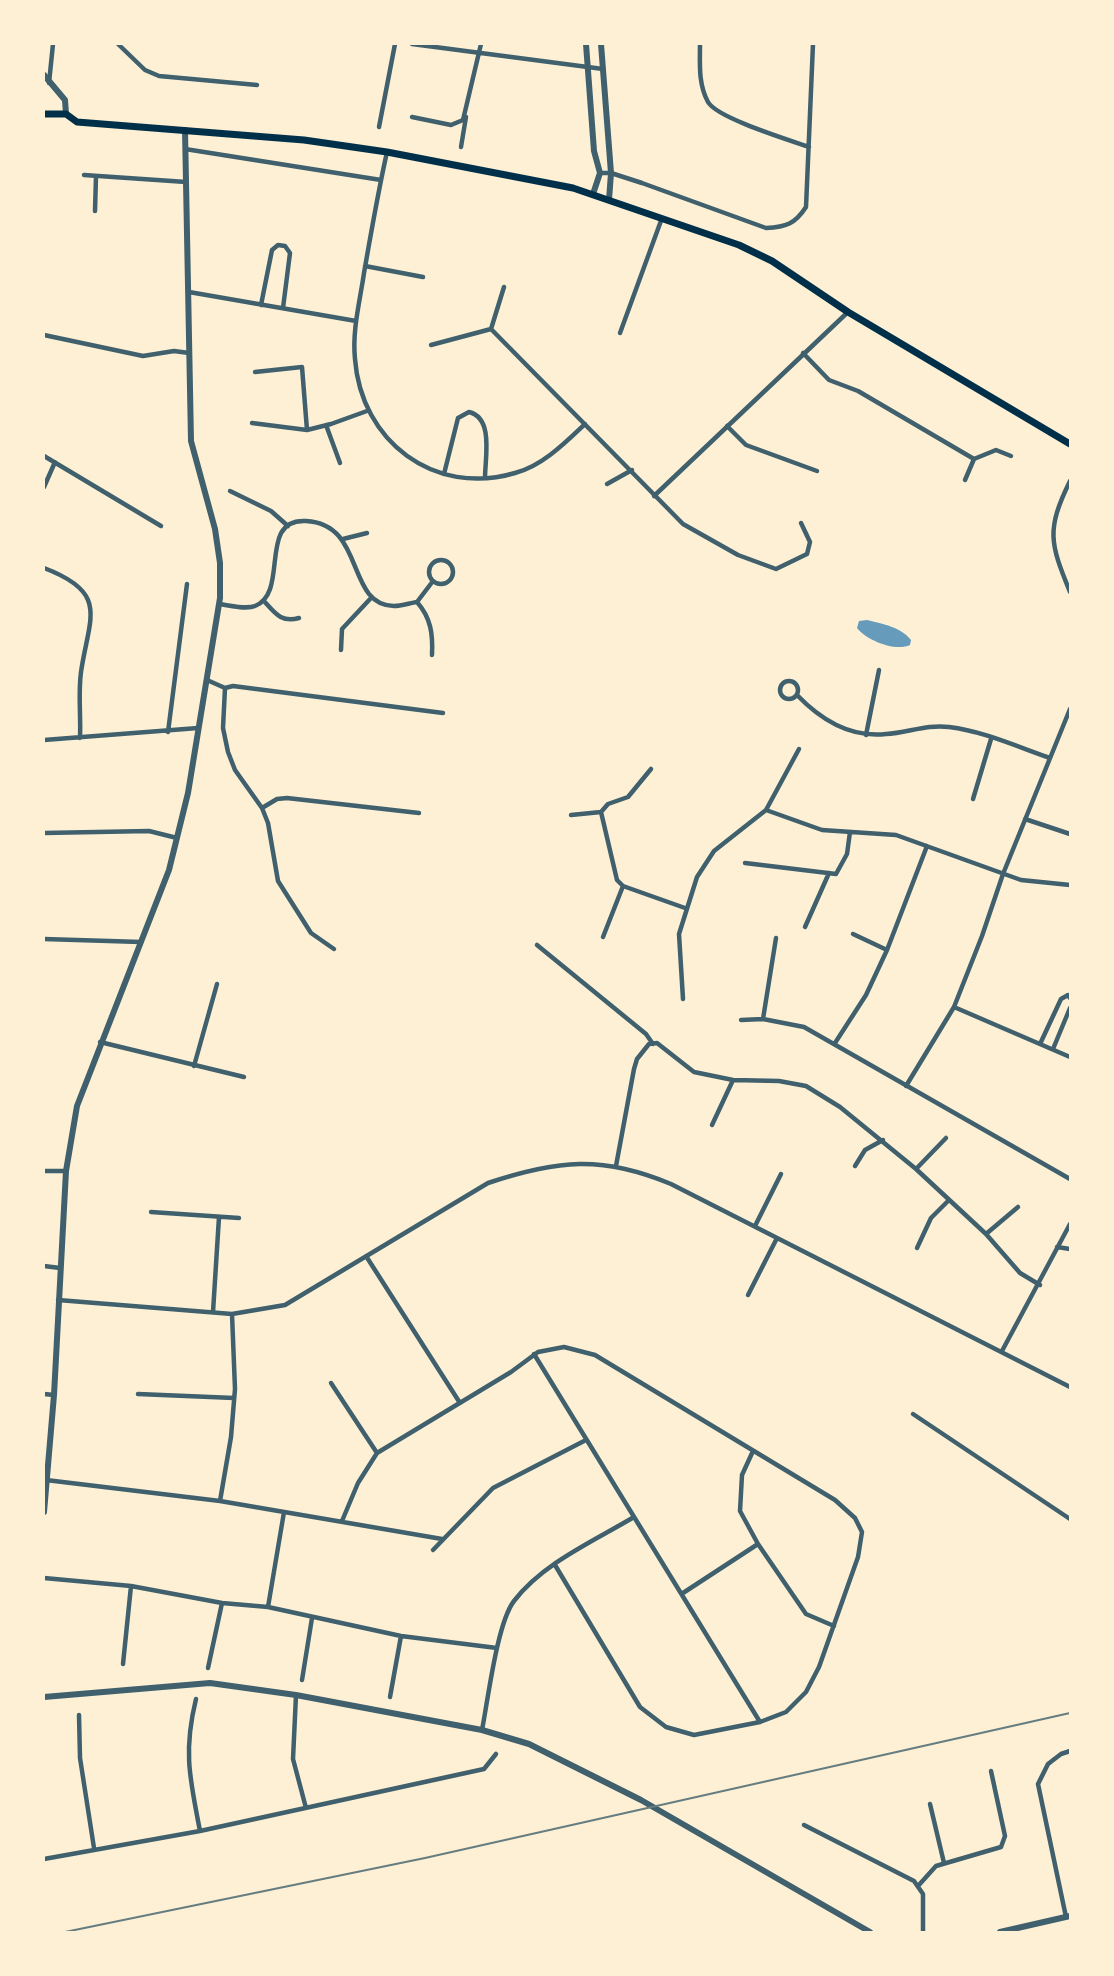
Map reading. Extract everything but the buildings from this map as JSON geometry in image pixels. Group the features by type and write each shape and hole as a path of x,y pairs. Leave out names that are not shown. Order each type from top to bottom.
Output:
{"main road":[{"path":"44,114 66,114 77,122 304,140 387,152 573,188 593,194 740,245 772,261 848,312 1071,444"}],"street":[{"path":"49,83 53,44"},
{"path":"118,44 145,70 159,76 257,85"},
{"path":"379,127 395,44"},
{"path":"412,44 603,69"},
{"path":"461,147 481,44"},
{"path":"586,44 594,151 600,173 593,194"},
{"path":"601,44 611,173 609,200"},
{"path":"700,44 699,74 709,104 726,116 809,147"},
{"path":"600,173 611,173 766,228 786,227 798,219 806,207 813,44"},
{"path":"44,75 65,100 66,114"},
{"path":"412,117 451,125 463,120 466,114"},
{"path":"44,1512 54,1395 66,1171 77,1106 100,1042 169,870 198,728 219,604 220,564 215,529 191,441 185,130"},
{"path":"185,149 381,180"},
{"path":"387,152 356,321 355,359 367,411 386,438 408,457 444,474 485,478 516,473 536,463 555,452 585,424"},
{"path":"84,175 186,182"},
{"path":"95,211 96,176"},
{"path":"620,333 662,218"},
{"path":"261,305 272,250 278,245 285,246 290,253 283,308"},
{"path":"365,266 423,278"},
{"path":"491,329 504,287"},
{"path":"189,292 356,321"},
{"path":"654,496 848,312"},
{"path":"431,345 491,329"},
{"path":"491,329 632,470 654,496 695,532 738,555 776,569 807,554 810,542 801,523"},
{"path":"44,335 45,338 143,356 174,351 189,353"},
{"path":"803,353 829,380 858,391 974,459"},
{"path":"255,372 302,367 307,430"},
{"path":"252,423 307,430 367,411"},
{"path":"444,474 458,418 469,412 478,414 484,422 485,478"},
{"path":"326,425 340,463"},
{"path":"727,426 746,444 817,471"},
{"path":"965,480 974,459 996,450 1011,456"},
{"path":"44,456 161,526"},
{"path":"44,487 55,462"},
{"path":"607,484 632,470"},
{"path":"1071,481 1056,515 1052,536 1055,555 1071,592"},
{"path":"230,491 271,511 288,526"},
{"path":"219,604 253,607 264,601 272,588 274,549 288,526 303,520 325,523 343,539 371,598 393,606 417,602 433,581"},
{"path":"343,539 367,533"},
{"path":"439,560 448,562 453,574 449,582 439,584 433,581 429,575 431,565 439,560"},
{"path":"44,568 83,590 90,602 92,615 81,675 80,738"},
{"path":"168,732 187,584"},
{"path":"341,650 342,629 371,598"},
{"path":"264,601 281,618 288,621 299,618"},
{"path":"417,602 426,612 433,634 432,655"},
{"path":"866,735 879,670"},
{"path":"207,680 225,687 443,713"},
{"path":"794,682 798,690 797,695 792,699 783,698 780,692 782,684 794,682"},
{"path":"225,687 223,728 228,752 235,770 262,808 278,881 311,933 334,949"},
{"path":"797,695 819,716 835,725 866,735 930,726 949,727 1050,758"},
{"path":"906,1086 954,1007 1003,874 1071,709"},
{"path":"44,740 198,728"},
{"path":"973,799 991,739"},
{"path":"683,999 679,934 685,908 697,877 714,851 766,810 799,749"},
{"path":"571,815 601,812 608,804 628,797 651,769"},
{"path":"262,808 277,799 287,798 419,813"},
{"path":"766,810 822,830 896,835 1021,880 1071,885"},
{"path":"601,812 617,880 623,886 685,908"},
{"path":"1025,819 1071,834"},
{"path":"44,833 149,831 177,838"},
{"path":"745,863 836,874 847,854 850,832"},
{"path":"835,1043 866,996 887,950 927,846"},
{"path":"805,927 829,873"},
{"path":"603,937 623,886"},
{"path":"853,934 887,950"},
{"path":"763,1018 776,938"},
{"path":"44,939 141,942"},
{"path":"537,945 646,1034 652,1044 665,1048 694,1072 733,1080 779,1081 806,1086 840,1107 916,1168 986,1234 1020,1273 1040,1285"},
{"path":"194,1066 217,984"},
{"path":"1041,1044 1061,999 1068,995 1071,998"},
{"path":"954,1007 1071,1057"},
{"path":"1053,1049 1071,1008"},
{"path":"741,1020 763,1018 804,1028 835,1043 906,1086 1071,1179"},
{"path":"100,1042 244,1077"},
{"path":"616,1166 634,1069 637,1059 645,1048 652,1044"},
{"path":"712,1125 733,1080"},
{"path":"916,1168 946,1138"},
{"path":"855,1166 865,1150 883,1140"},
{"path":"58,1300 232,1314 285,1305 488,1183 524,1171 567,1163 616,1166 671,1184 1071,1387"},
{"path":"44,1171 66,1171"},
{"path":"755,1226 781,1174"},
{"path":"917,1248 931,1218 949,1200"},
{"path":"986,1234 1018,1207"},
{"path":"151,1212 239,1218"},
{"path":"213,1312 219,1217"},
{"path":"1002,1352 1071,1224"},
{"path":"748,1295 777,1238"},
{"path":"1058,1247 1071,1249"},
{"path":"366,1256 460,1403"},
{"path":"44,1266 60,1268"},
{"path":"220,1501 234,1398 232,1314"},
{"path":"342,1521 358,1483 377,1453 511,1372 534,1354 564,1347 595,1355 835,1500 855,1518 861,1533 858,1557 834,1626 806,1692 786,1712 760,1722 694,1735 666,1727 640,1707 555,1565"},
{"path":"534,1354 683,1593 760,1722"},
{"path":"331,1383 377,1453"},
{"path":"44,1394 54,1395"},
{"path":"138,1394 234,1398"},
{"path":"913,1414 1071,1519"},
{"path":"434,1550 493,1488 586,1440"},
{"path":"753,1451 742,1475 740,1511 758,1544 806,1614 834,1626"},
{"path":"46,1480 220,1501 442,1539"},
{"path":"268,1608 284,1512"},
{"path":"482,1730 497,1648 513,1603 533,1581 555,1565 634,1517"},
{"path":"683,1593 758,1544"},
{"path":"44,1578 131,1586 222,1603 268,1608 401,1636 497,1648"},
{"path":"123,1664 131,1586"},
{"path":"208,1668 222,1603"},
{"path":"302,1680 312,1618"},
{"path":"390,1697 401,1636"},
{"path":"44,1696 210,1683 296,1695 482,1730 529,1744 641,1800 870,1932"},
{"path":"296,1695 293,1759 306,1808"},
{"path":"196,1699 188,1732 188,1766 200,1831"},
{"path":"79,1715 80,1758 94,1848"},
{"path":"1000,1932 1068,1917 1038,1784 1048,1764 1061,1754 1071,1751"},
{"path":"44,1859 94,1848 200,1831 484,1769 496,1754"},
{"path":"918,1886 936,1866 1001,1847 1005,1836 991,1771"},
{"path":"930,1804 944,1863"},
{"path":"804,1825 914,1881 923,1894 923,1932"}],"water":[{"path":"867,620 902,632 911,640 910,645 889,646 867,637 857,628 859,621"}],"railway":[{"path":"65,1932 425,1858 1070,1713"}]}
